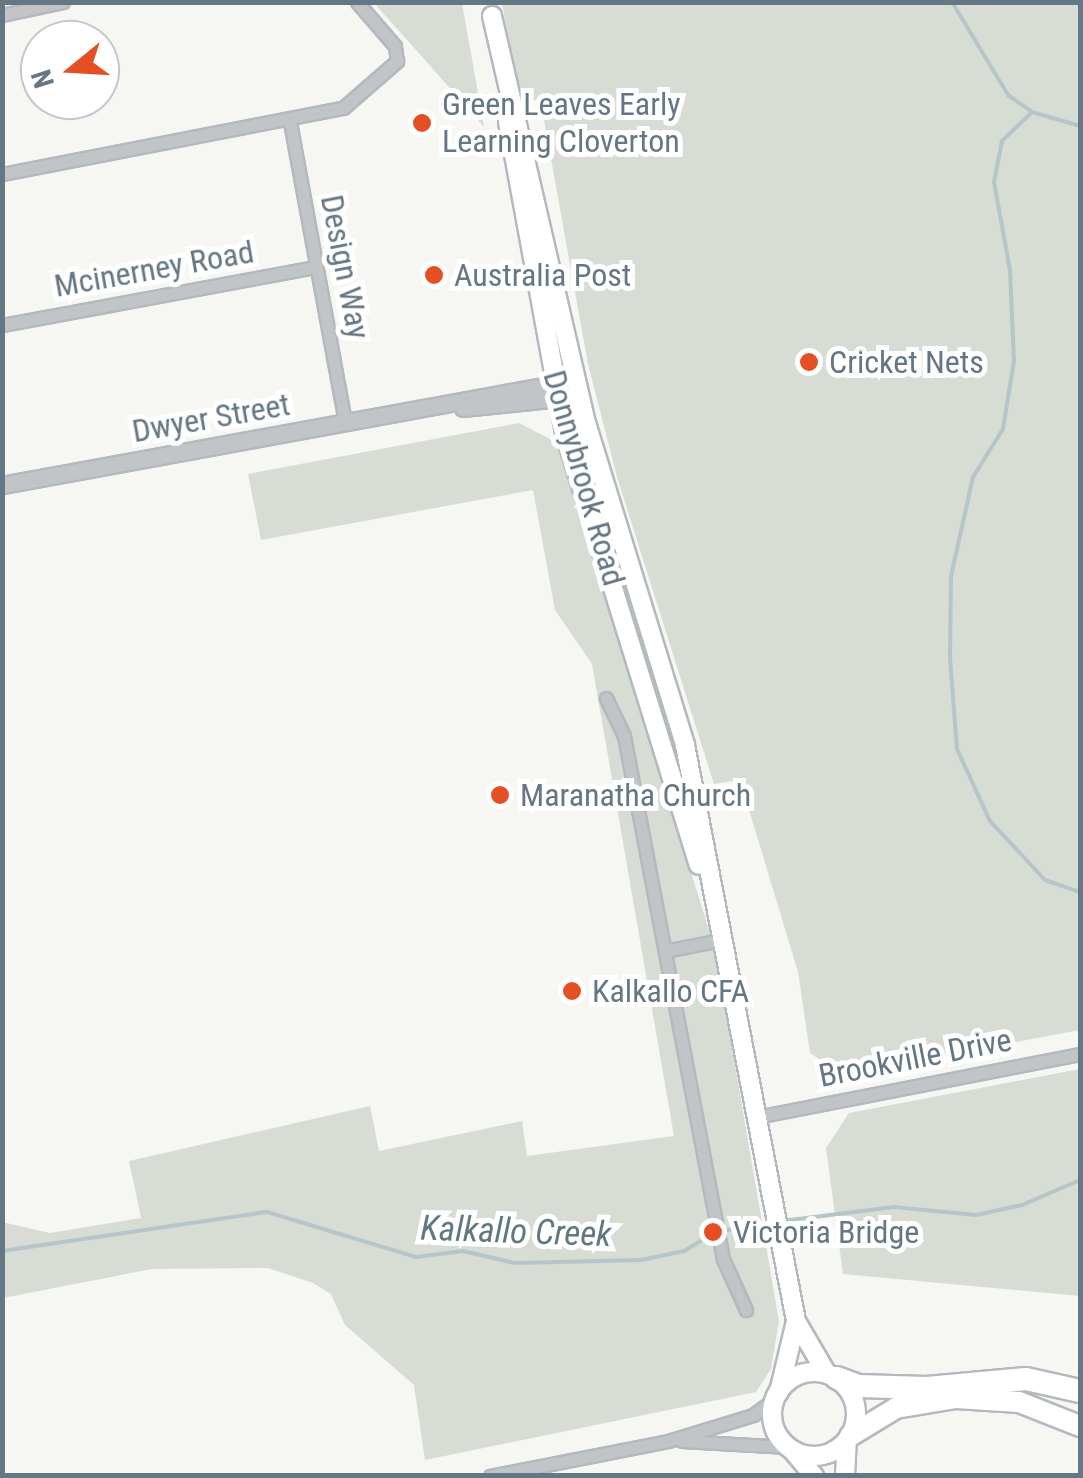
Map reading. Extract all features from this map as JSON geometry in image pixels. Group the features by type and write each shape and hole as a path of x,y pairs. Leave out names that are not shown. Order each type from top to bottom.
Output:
{"highway":[{"path":"832,1376 858,1386 928,1388 1026,1379 1080,1390"},
{"path":"848,1439 896,1408 956,1398 1019,1402 1080,1426"}],"main road":[{"name":"Donnybrook Road","path":"491,9 556,392 580,490 724,934"},
{"name":"Donnybrook Road","path":"491,9 579,395 685,746 724,934 761,1116 796,1320 778,1395"},
{"name":"Donnybrook Road","path":"796,1320 832,1376"},
{"path":"814,1476 773,1419 778,1395 800,1375 832,1376 856,1411 848,1439 845,1476"},
{"path":"791,1448 816,1456 848,1439"}],"street":[{"path":"2,15 63,2"},
{"path":"2,174 290,122 351,103 393,67 394,46 357,2"},
{"name":"Design Way","path":"290,122 346,423"},
{"name":"Mcinerney Road","path":"2,325 316,267"},
{"name":"Dwyer Street","path":"2,486 429,408 556,392 579,395"},
{"path":"606,698 624,736 721,1248 746,1310"},
{"path":"665,950 724,934"},
{"name":"Brookville Drive","path":"761,1116 1080,1054"},
{"path":"490,1476 668,1441 752,1415 778,1395"},
{"path":"668,1441 791,1448"}],"shaded area":[{"path":"374,3 462,3 484,127 425,60"},
{"path":"502,3 1080,3 1080,1030 842,1075 810,1053 798,972 740,780 714,784 617,477 588,364 544,120 538,100 520,103"},
{"path":"519,423 556,442 715,949 779,1321 771,1369 756,1392 425,1460 414,1385 345,1325 331,1294 313,1283 268,1268 152,1269 3,1298 2,1222 50,1233 141,1218 129,1161 370,1106 379,1151 522,1121 527,1156 674,1136 592,664 555,610 533,490 261,540 248,474"},
{"path":"1080,1069 1080,1296 843,1274 826,1148 849,1113"}],"waterway":[{"path":"952,2 1008,95 1032,112 1080,126"},
{"name":"Kalkallo Creek","path":"1032,112 1002,141 994,182 1010,270 1014,361 1003,429 973,477 951,576 950,658 957,749 990,821 1045,880 1080,892"},
{"name":"Kalkallo Creek","path":"782,1221 894,1207 976,1215 1022,1205 1080,1180"},
{"name":"Kalkallo Creek","path":"2,1251 267,1212 416,1257 463,1251 515,1263 641,1260 684,1251 714,1233"},
{"name":"Kalkallo Creek","path":"723,1231 772,1222"}],"place":[{"name":"Green Leaves Early Learning Cloverton","path":"422,123"},
{"name":"Australia Post","path":"434,275"},
{"name":"Cricket Nets","path":"809,362"},
{"name":"Maranatha Church","path":"500,795"},
{"name":"Kalkallo CFA","path":"572,991"},
{"name":"Victoria Bridge","path":"713,1232"}]}
